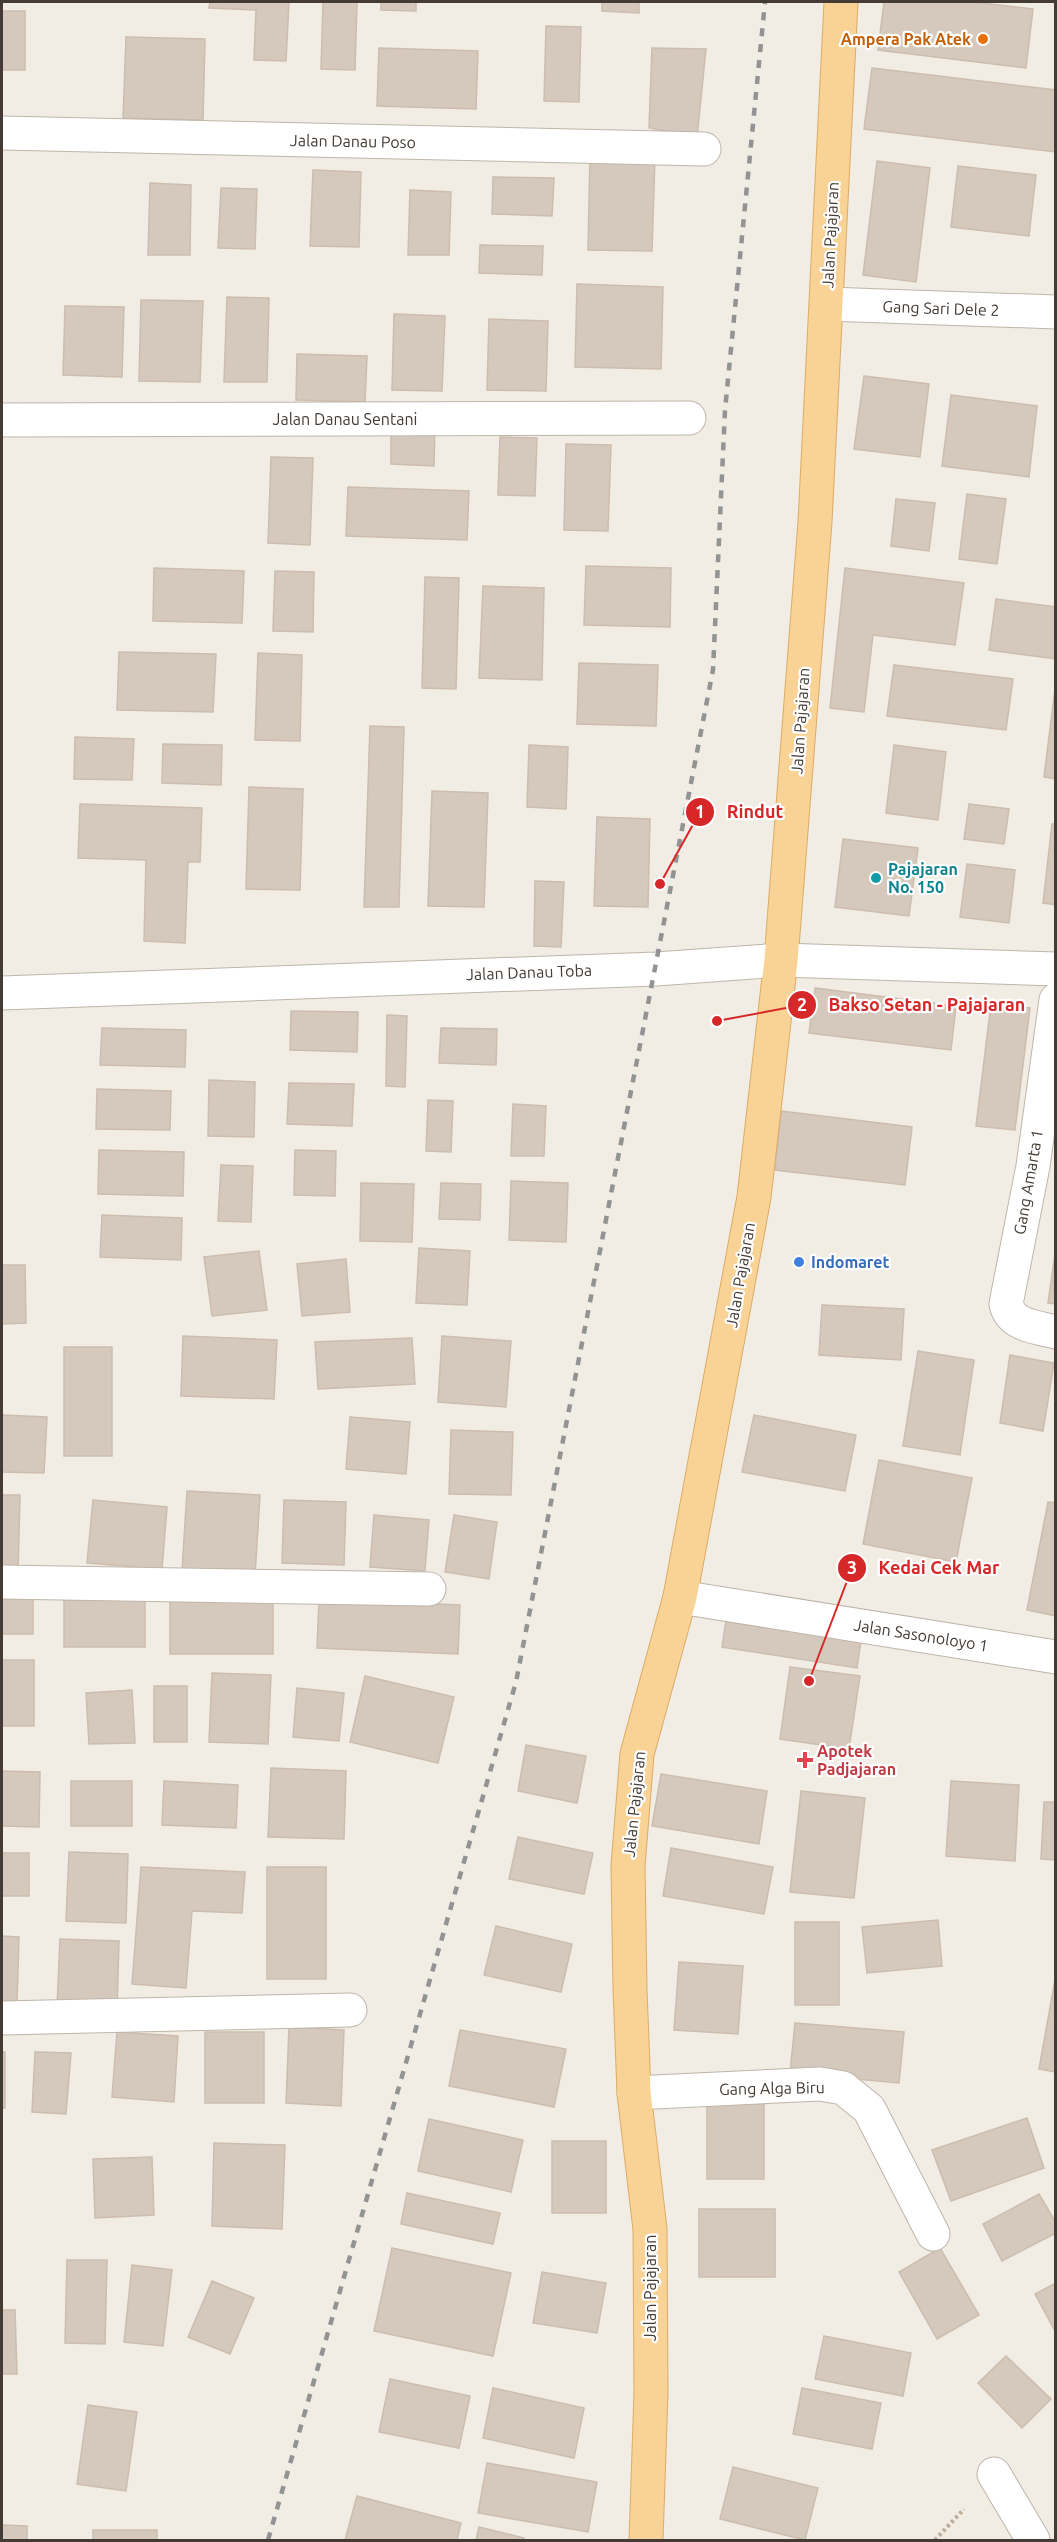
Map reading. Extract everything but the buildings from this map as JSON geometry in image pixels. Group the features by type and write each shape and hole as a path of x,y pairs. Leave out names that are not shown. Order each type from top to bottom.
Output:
{"main road":[{"name":"Jalan Pajajaran","path":"646,2541 651,2393 650,2229 634,2093 628,1866 637,1754 680,1597 754,1197 781,960 815,522 841,2"}],"street":[{"name":"Jalan Danau Poso","path":"2,133 704,149"},
{"name":"Gang Sari Dele 2","path":"827,304 1056,312"},
{"name":"Jalan Danau Sentani","path":"2,420 689,418"},
{"name":"Jalan Danau Toba","path":"2,993 656,969 781,960 1056,969"},
{"name":"Gang Amarta 1","path":"1056,1000 1033,1166 1006,1304 1008,1311 1022,1323 1056,1332"},
{"path":"2,1582 429,1589"},
{"name":"Jalan Sasonoloyo 1","path":"680,1597 1056,1657"},
{"path":"2,2018 350,2010"},
{"name":"Gang Alga Biru","path":"634,2093 820,2084 843,2088 869,2109 933,2234"},
{"path":"994,2474 1033,2541"}],"railway":[{"path":"268,2540 516,1682 713,670 725,410 765,2"}],"place":[{"name":"Ampera Pak Atek","path":"983,39"},
{"name":"Pajajaran No. 150","path":"876,878"},
{"name":"Rindut","path":"660,884"},
{"name":"Bakso Setan - Pajajaran","path":"717,1021"},
{"name":"Indomaret","path":"799,1262"},
{"name":"Kedai Cek Mar","path":"809,1681"},
{"name":"Apotek Padjajaran","path":"805,1760"}]}
